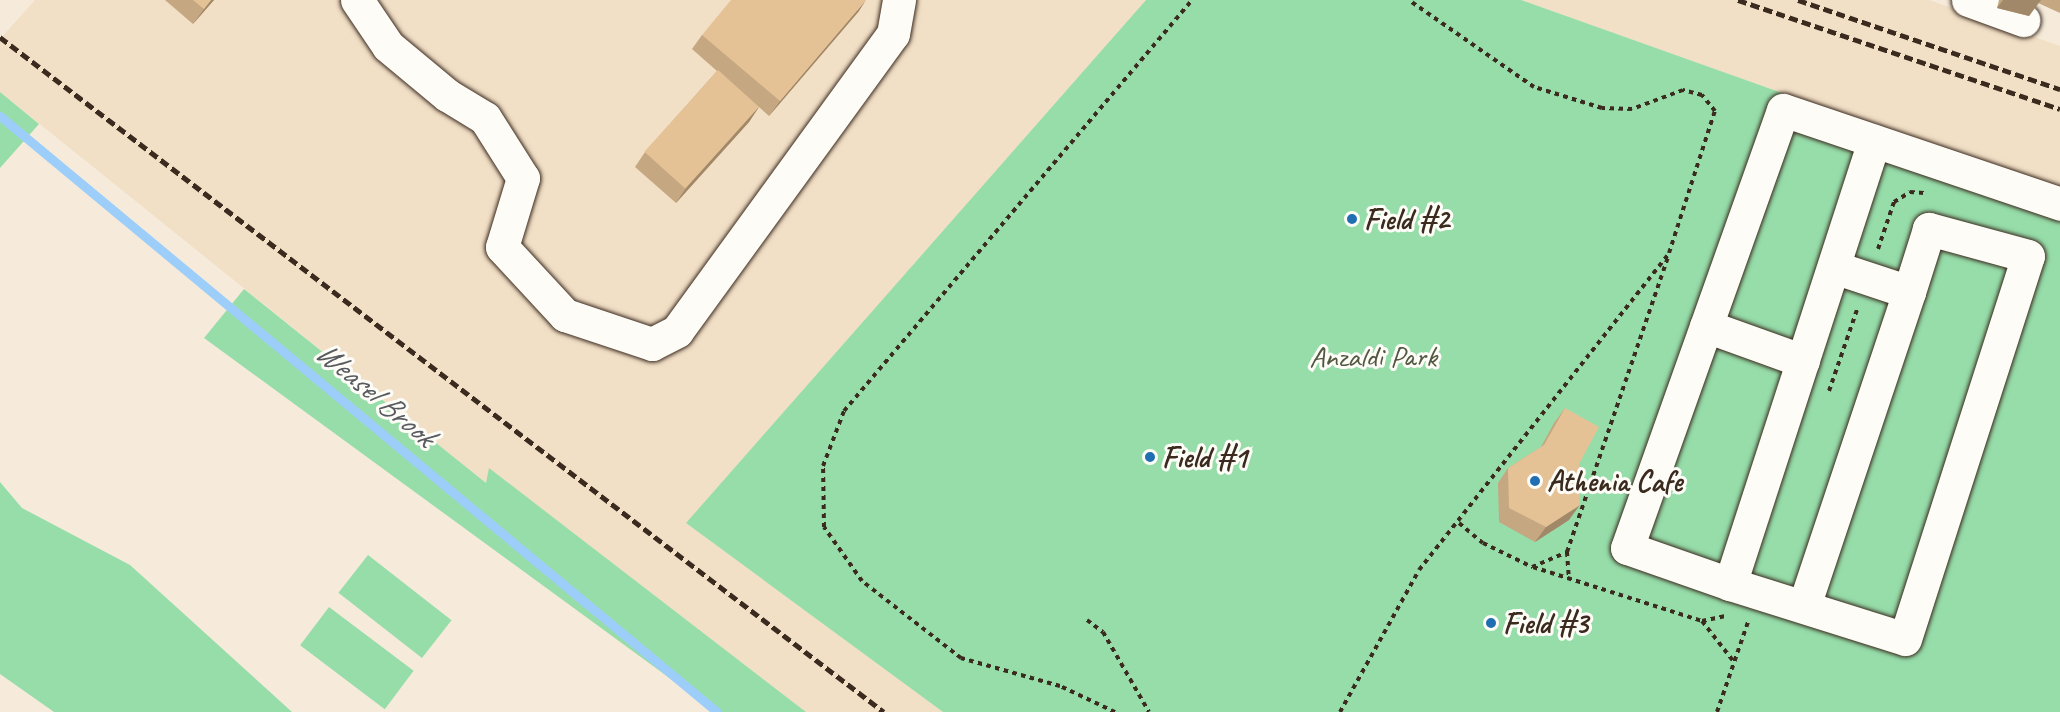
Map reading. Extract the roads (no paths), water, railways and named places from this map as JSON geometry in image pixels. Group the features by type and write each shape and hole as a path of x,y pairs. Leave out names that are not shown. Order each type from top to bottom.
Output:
{"street":[{"path":"357,0 388,46 447,95 485,118 523,178 502,247 565,315 652,344 677,331 893,34 899,0"},
{"path":"1968,0 2023,20"},
{"path":"1804,606 1929,229 2028,256 1905,639 1730,584 1627,548 1783,110 2060,204"},
{"path":"1730,584 1874,141"},
{"path":"1834,267 1909,292"},
{"path":"1706,326 1803,361"}],"waterway":[{"name":"Weasel Brook","path":"0,116 717,712"}],"railway":[{"path":"1738,0 2060,109"},
{"path":"1798,0 2060,89"},
{"path":"0,37 884,712"}],"place":[{"name":"Field #2","path":"1352,219"},
{"name":"Field #1","path":"1150,457"},
{"name":"Athenia Cafe","path":"1535,481"},
{"name":"Field #3","path":"1491,623"}],"park label":[{"name":"Anzaldi Park","path":"1373,356"}]}
